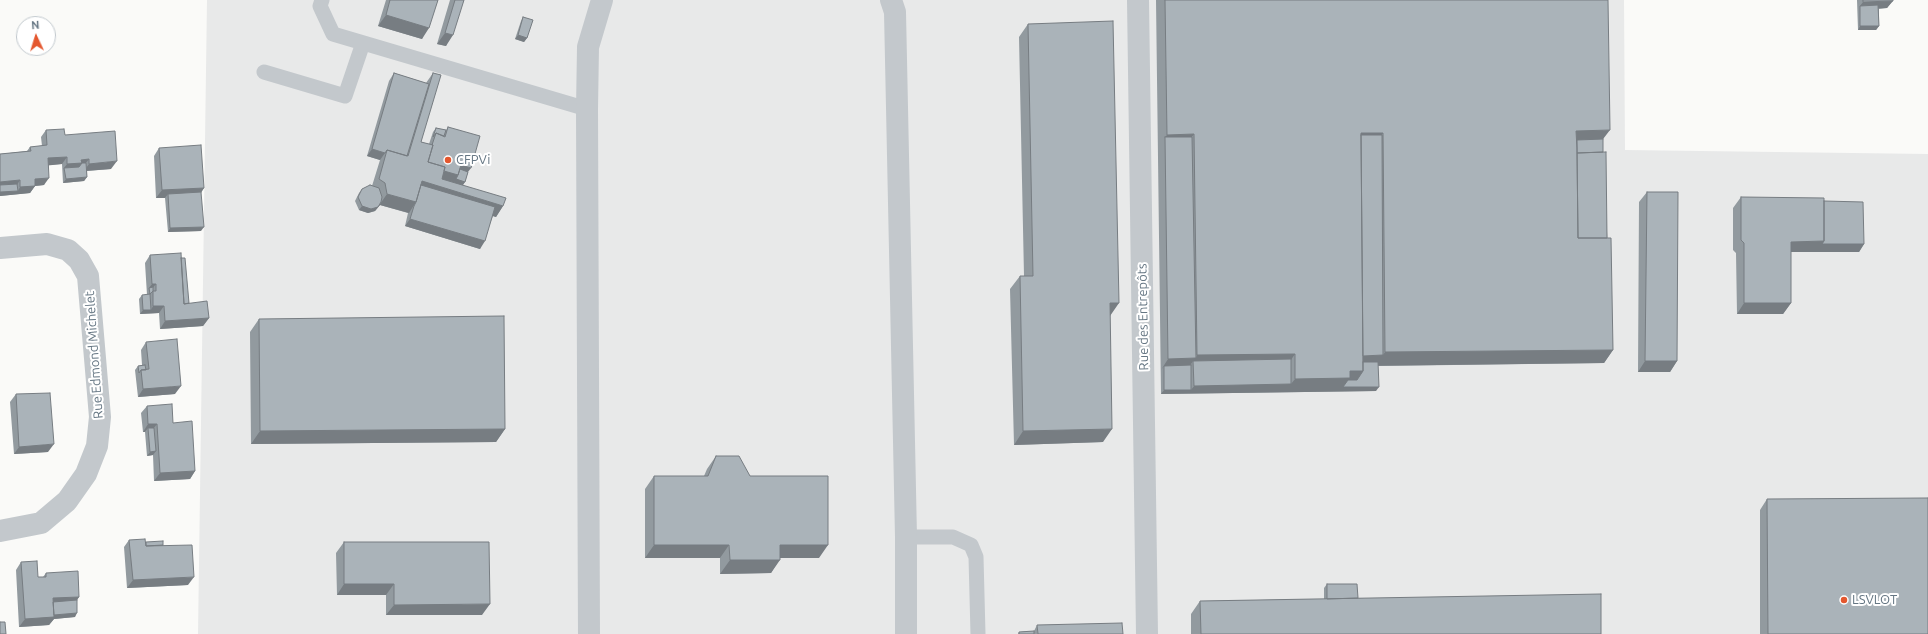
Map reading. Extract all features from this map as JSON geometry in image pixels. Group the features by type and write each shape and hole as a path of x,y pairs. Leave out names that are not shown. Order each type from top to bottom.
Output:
{"street":[{"path":"589,634 588,47 602,0"},
{"path":"891,0 895,12 906,537 906,634"},
{"name":"Rue des Entrepôts","path":"1138,0 1147,634"},
{"name":"Rue Edmond Michelet","path":"0,248 47,244 68,250 79,260 88,276 100,417 97,446 86,474 67,501 41,523 0,531"}],"lane":[{"path":"322,0 320,6 333,34 587,110"},
{"path":"264,72 344,96 363,43"},
{"path":"906,537 953,537 971,545 976,557 978,634"}],"shaded area":[{"path":"207,0 1624,0 1625,150 1928,154 1928,634 198,634"}],"building":[{"path":"390,0 438,0 429,28 386,15"},
{"path":"455,0 464,0 453,35 445,33"},
{"path":"1165,0 1608,0 1610,130 1576,131 1578,238 1611,238 1613,350 1385,352 1383,133 1361,133 1363,371 1350,371 1350,378 1295,379 1295,354 1197,355 1194,134 1167,135"},
{"path":"1863,0 1893,0 1893,1 1863,2"},
{"path":"1878,5 1879,26 1860,26 1860,6"},
{"path":"523,17 533,20 527,38 518,35"},
{"path":"1113,21 1119,303 1110,303 1112,429 1023,431 1020,276 1033,276 1028,24"},
{"path":"394,73 429,84 407,156 387,150 385,153 372,149"},
{"path":"433,73 441,75 421,142 433,145 428,162 445,167 442,179 506,198 503,206 422,181 416,202 387,194 385,183 379,179 387,150 408,156"},
{"path":"448,127 480,136 471,168 461,165 458,175 444,171 445,167 428,162 436,133 445,137"},
{"path":"436,128 446,130 444,136 436,133 433,137"},
{"path":"64,129 65,135 115,131 117,161 89,164 89,159 81,160 82,163 67,164 67,157 48,158 49,178 35,179 35,186 20,187 20,180 0,182 0,154 31,151 30,147 47,145 46,130"},
{"path":"1361,135 1382,135 1383,355 1363,356"},
{"path":"1165,137 1192,137 1196,358 1168,359"},
{"path":"1603,139 1603,152 1577,153 1577,140"},
{"path":"201,145 204,188 162,190 159,148"},
{"path":"1606,152 1607,238 1578,238 1577,153"},
{"path":"82,163 86,163 87,177 66,179 64,168 79,167"},
{"path":"460,169 468,172 465,182 456,179"},
{"path":"17,184 18,191 0,192 0,185"},
{"path":"370,185 379,188 382,197 378,207 371,209 362,206 358,197 362,189"},
{"path":"421,185 495,207 485,241 410,219"},
{"path":"201,192 204,227 170,228 168,194"},
{"path":"1647,192 1678,192 1677,361 1645,361"},
{"path":"1741,197 1824,198 1824,241 1791,242 1791,303 1744,303 1744,243 1741,240"},
{"path":"1824,201 1863,202 1864,244 1822,244 1824,241"},
{"path":"181,253 184,304 207,301 209,318 165,321 164,306 153,306 153,291 156,291 156,284 152,284 150,255"},
{"path":"181,258 185,258 189,303 184,304"},
{"path":"153,287 153,291 150,294 149,288"},
{"path":"150,294 151,310 143,310 142,295"},
{"path":"504,316 505,429 260,431 259,319"},
{"path":"177,339 181,386 143,389 141,370 149,369 146,342"},
{"path":"1291,359 1291,384 1194,386 1193,361"},
{"path":"1363,362 1378,362 1379,387 1343,387 1348,380 1357,380 1363,371"},
{"path":"145,365 146,370 141,370 139,373 138,366"},
{"path":"1191,365 1191,390 1164,390 1164,366"},
{"path":"50,393 54,444 19,447 16,394"},
{"path":"172,404 173,423 192,421 195,471 160,473 157,424 148,424 147,406"},
{"path":"148,428 154,428 156,451 150,452"},
{"path":"716,456 739,456 750,476 828,476 828,545 780,545 780,560 730,560 729,545 654,545 654,476 708,476"},
{"name":"LSVLOT","path":"1928,498 1928,634 1768,634 1767,499"},
{"path":"145,539 146,546 192,545 194,577 133,580 129,540"},
{"path":"163,541 163,545 146,546 146,542"},
{"path":"344,542 489,542 490,604 394,605 394,584 344,584"},
{"path":"37,561 38,577 46,577 46,573 78,571 79,597 53,598 54,617 25,619 21,562"},
{"path":"1327,584 1357,584 1358,598 1327,599"},
{"path":"1601,594 1601,634 1201,634 1200,601"},
{"path":"77,600 77,613 54,615 53,602"},
{"path":"0,622 5,622 6,634 0,634"},
{"path":"1122,623 1123,634 1038,634 1037,625"},
{"path":"1034,631 1034,634 1019,634 1019,632"}],"place":[{"name":"CFPVi","path":"448,160"},
{"name":"LSVLOT","path":"1844,600"}]}
